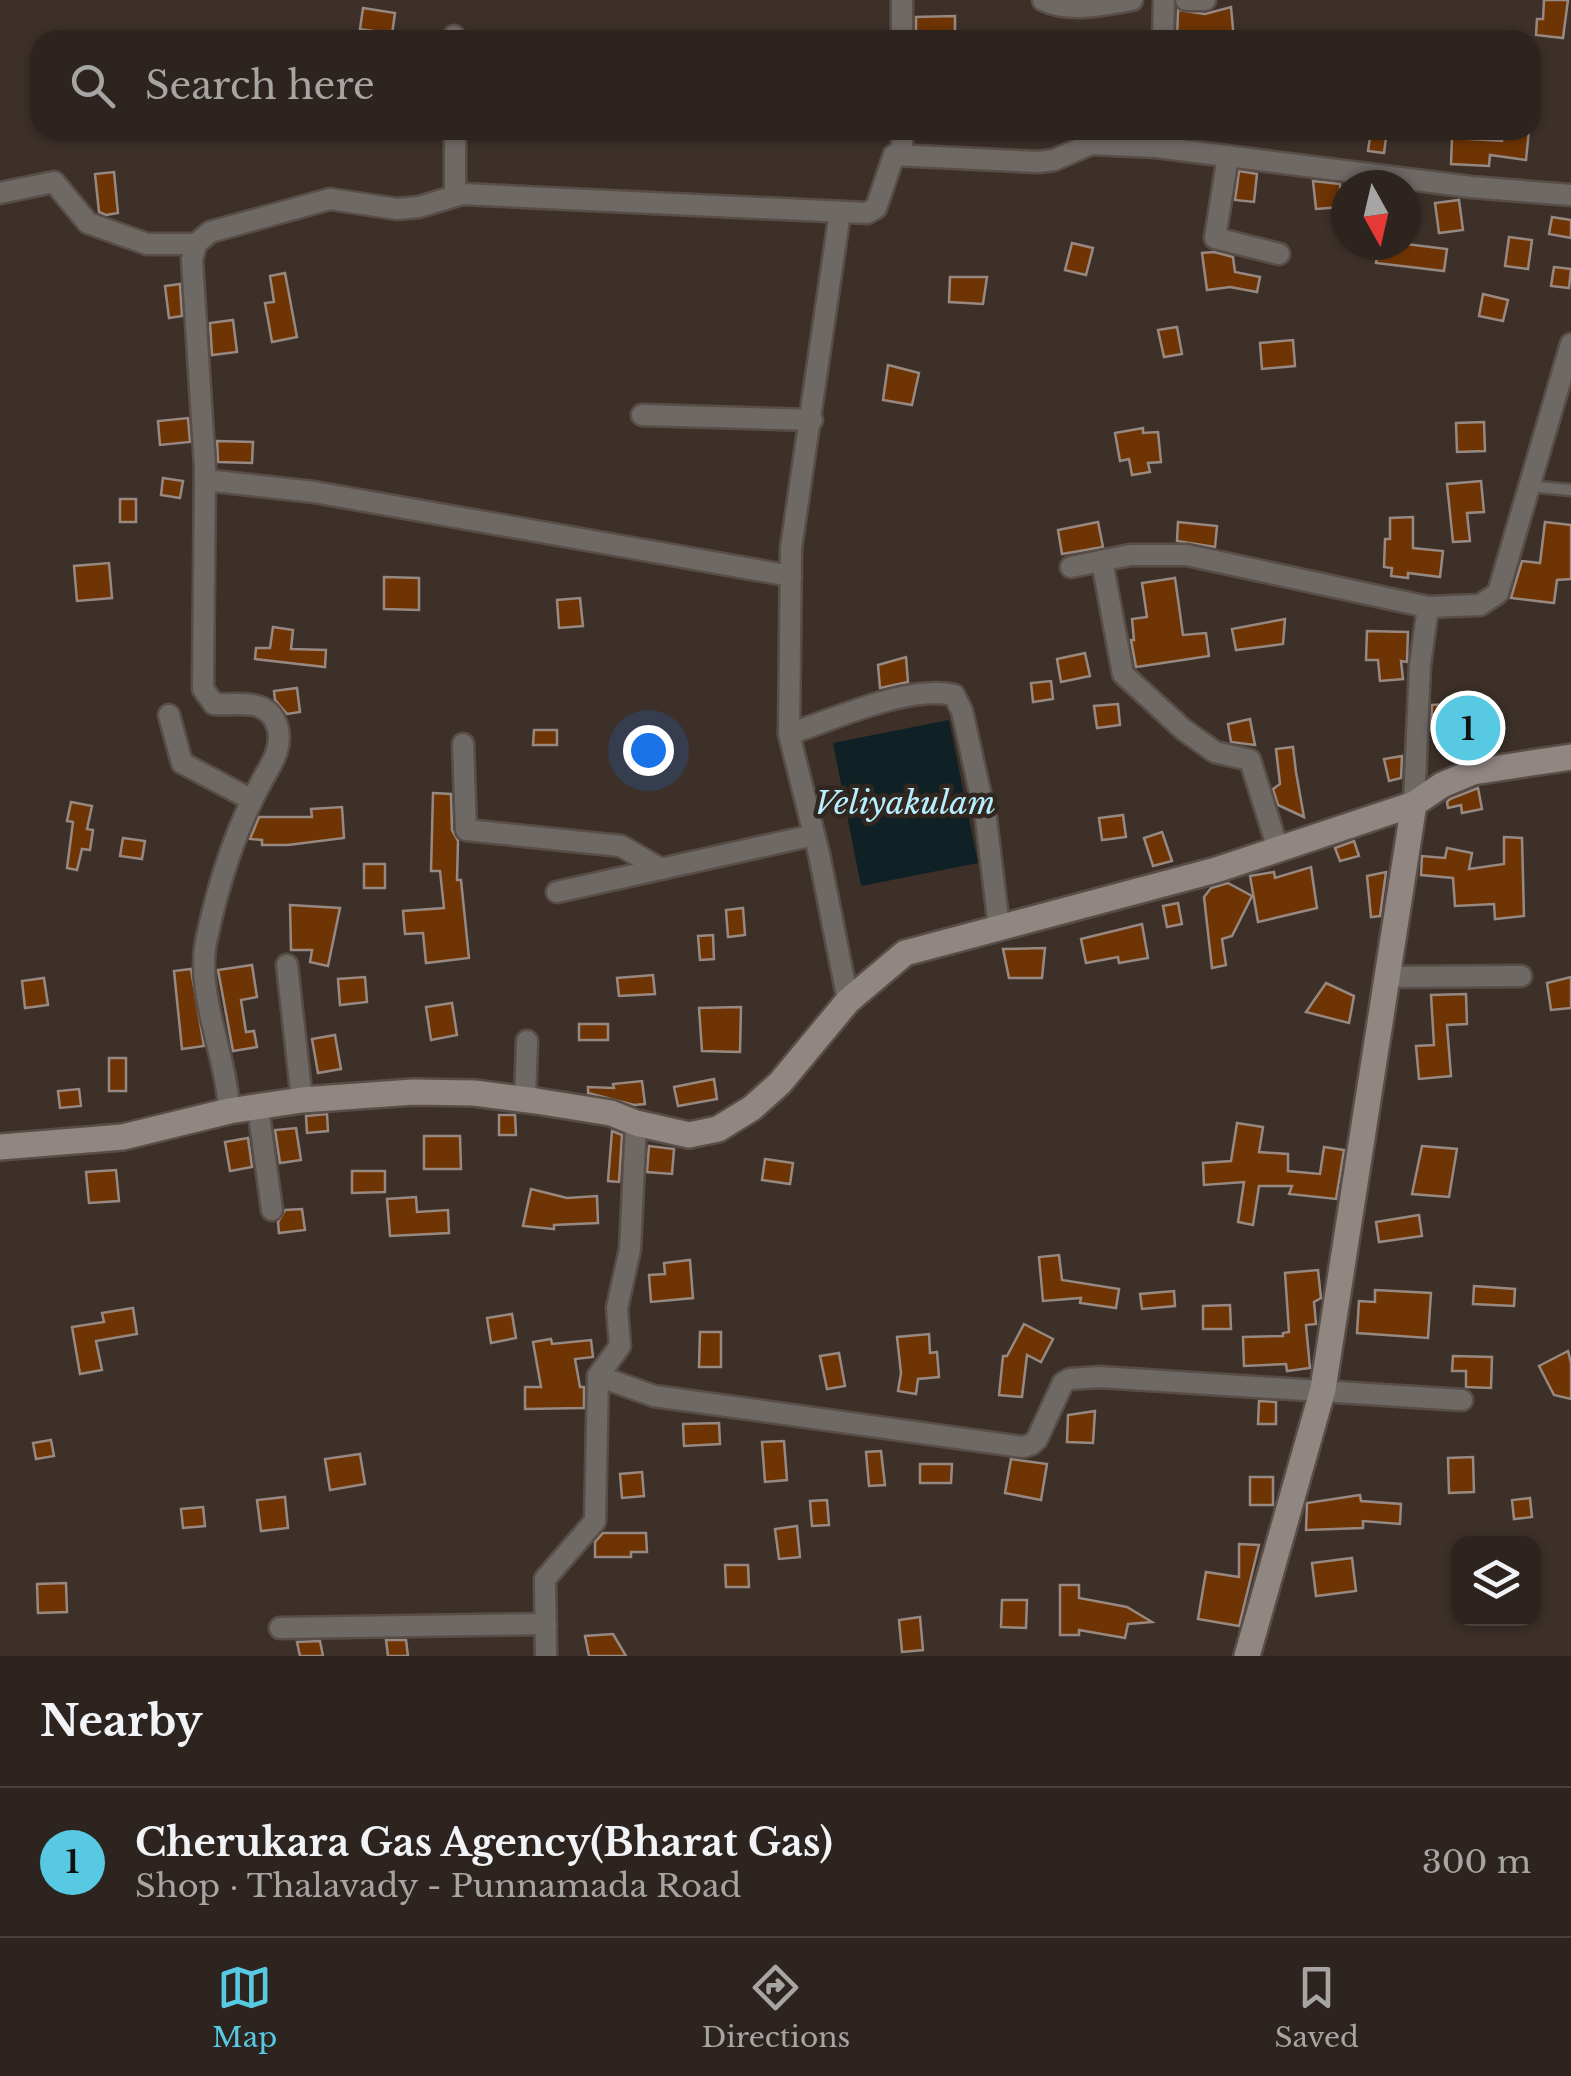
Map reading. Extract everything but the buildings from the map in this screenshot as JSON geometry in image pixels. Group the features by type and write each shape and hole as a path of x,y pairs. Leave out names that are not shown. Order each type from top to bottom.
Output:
{"main road":[{"path":"0,1147 123,1138 229,1111 302,1100 436,1092 611,1113 689,1135 718,1129 780,1083 848,1001 906,953 1216,870 1414,804 1442,785 1473,772 1571,757"},
{"path":"1247,1656 1323,1390 1414,804"}],"street":[{"path":"902,0 902,30"},
{"path":"1043,0 1054,6 1094,6 1132,0"},
{"path":"1163,30 1164,0"},
{"path":"1186,0 1205,0"},
{"path":"455,140 456,194"},
{"path":"902,140 902,154"},
{"path":"229,1111 204,977 205,943 237,828 275,758 278,731 272,716 255,704 214,704 203,689 205,480 192,260 196,244 210,232 330,199 397,209 456,194 867,212 876,208 894,155 1022,163 1054,160 1090,144 1170,140 1228,156 1471,187 1571,195"},
{"path":"1228,156 1216,238 1279,254"},
{"path":"0,192 54,182 88,223 147,244 196,244"},
{"path":"840,212 792,548 789,734 848,1001"},
{"path":"1071,567 1130,555 1187,555 1428,607 1480,605 1498,592 1571,344"},
{"path":"642,415 812,420"},
{"path":"205,480 314,492 791,576"},
{"path":"1102,560 1122,674 1184,730 1215,752 1250,760 1278,850"},
{"path":"1414,804 1420,664 1428,607"},
{"path":"789,734 885,702 938,691 954,695 962,710 986,819 999,927"},
{"path":"168,716 182,763 252,800"},
{"path":"463,744 466,830 621,846 661,869"},
{"path":"557,892 814,835"},
{"path":"287,965 302,1100"},
{"path":"1387,977 1521,976"},
{"path":"525,1100 528,1041"},
{"path":"258,1107 272,1210"},
{"path":"546,1656 545,1579 595,1521 598,1376 620,1346 617,1308 630,1248 636,1123"},
{"path":"598,1376 654,1396 1023,1447 1037,1438 1062,1383 1070,1379 1099,1377 1462,1400"},
{"path":"280,1628 546,1624"}],"lane":[{"path":"1527,486 1571,490"}],"water":[{"name":"Veliyakulam","path":"949,720 978,863 861,886 833,743"}],"place":[{"name":"Cherukara Gas Agency(Bharat Gas)","path":"1468,728"}]}
